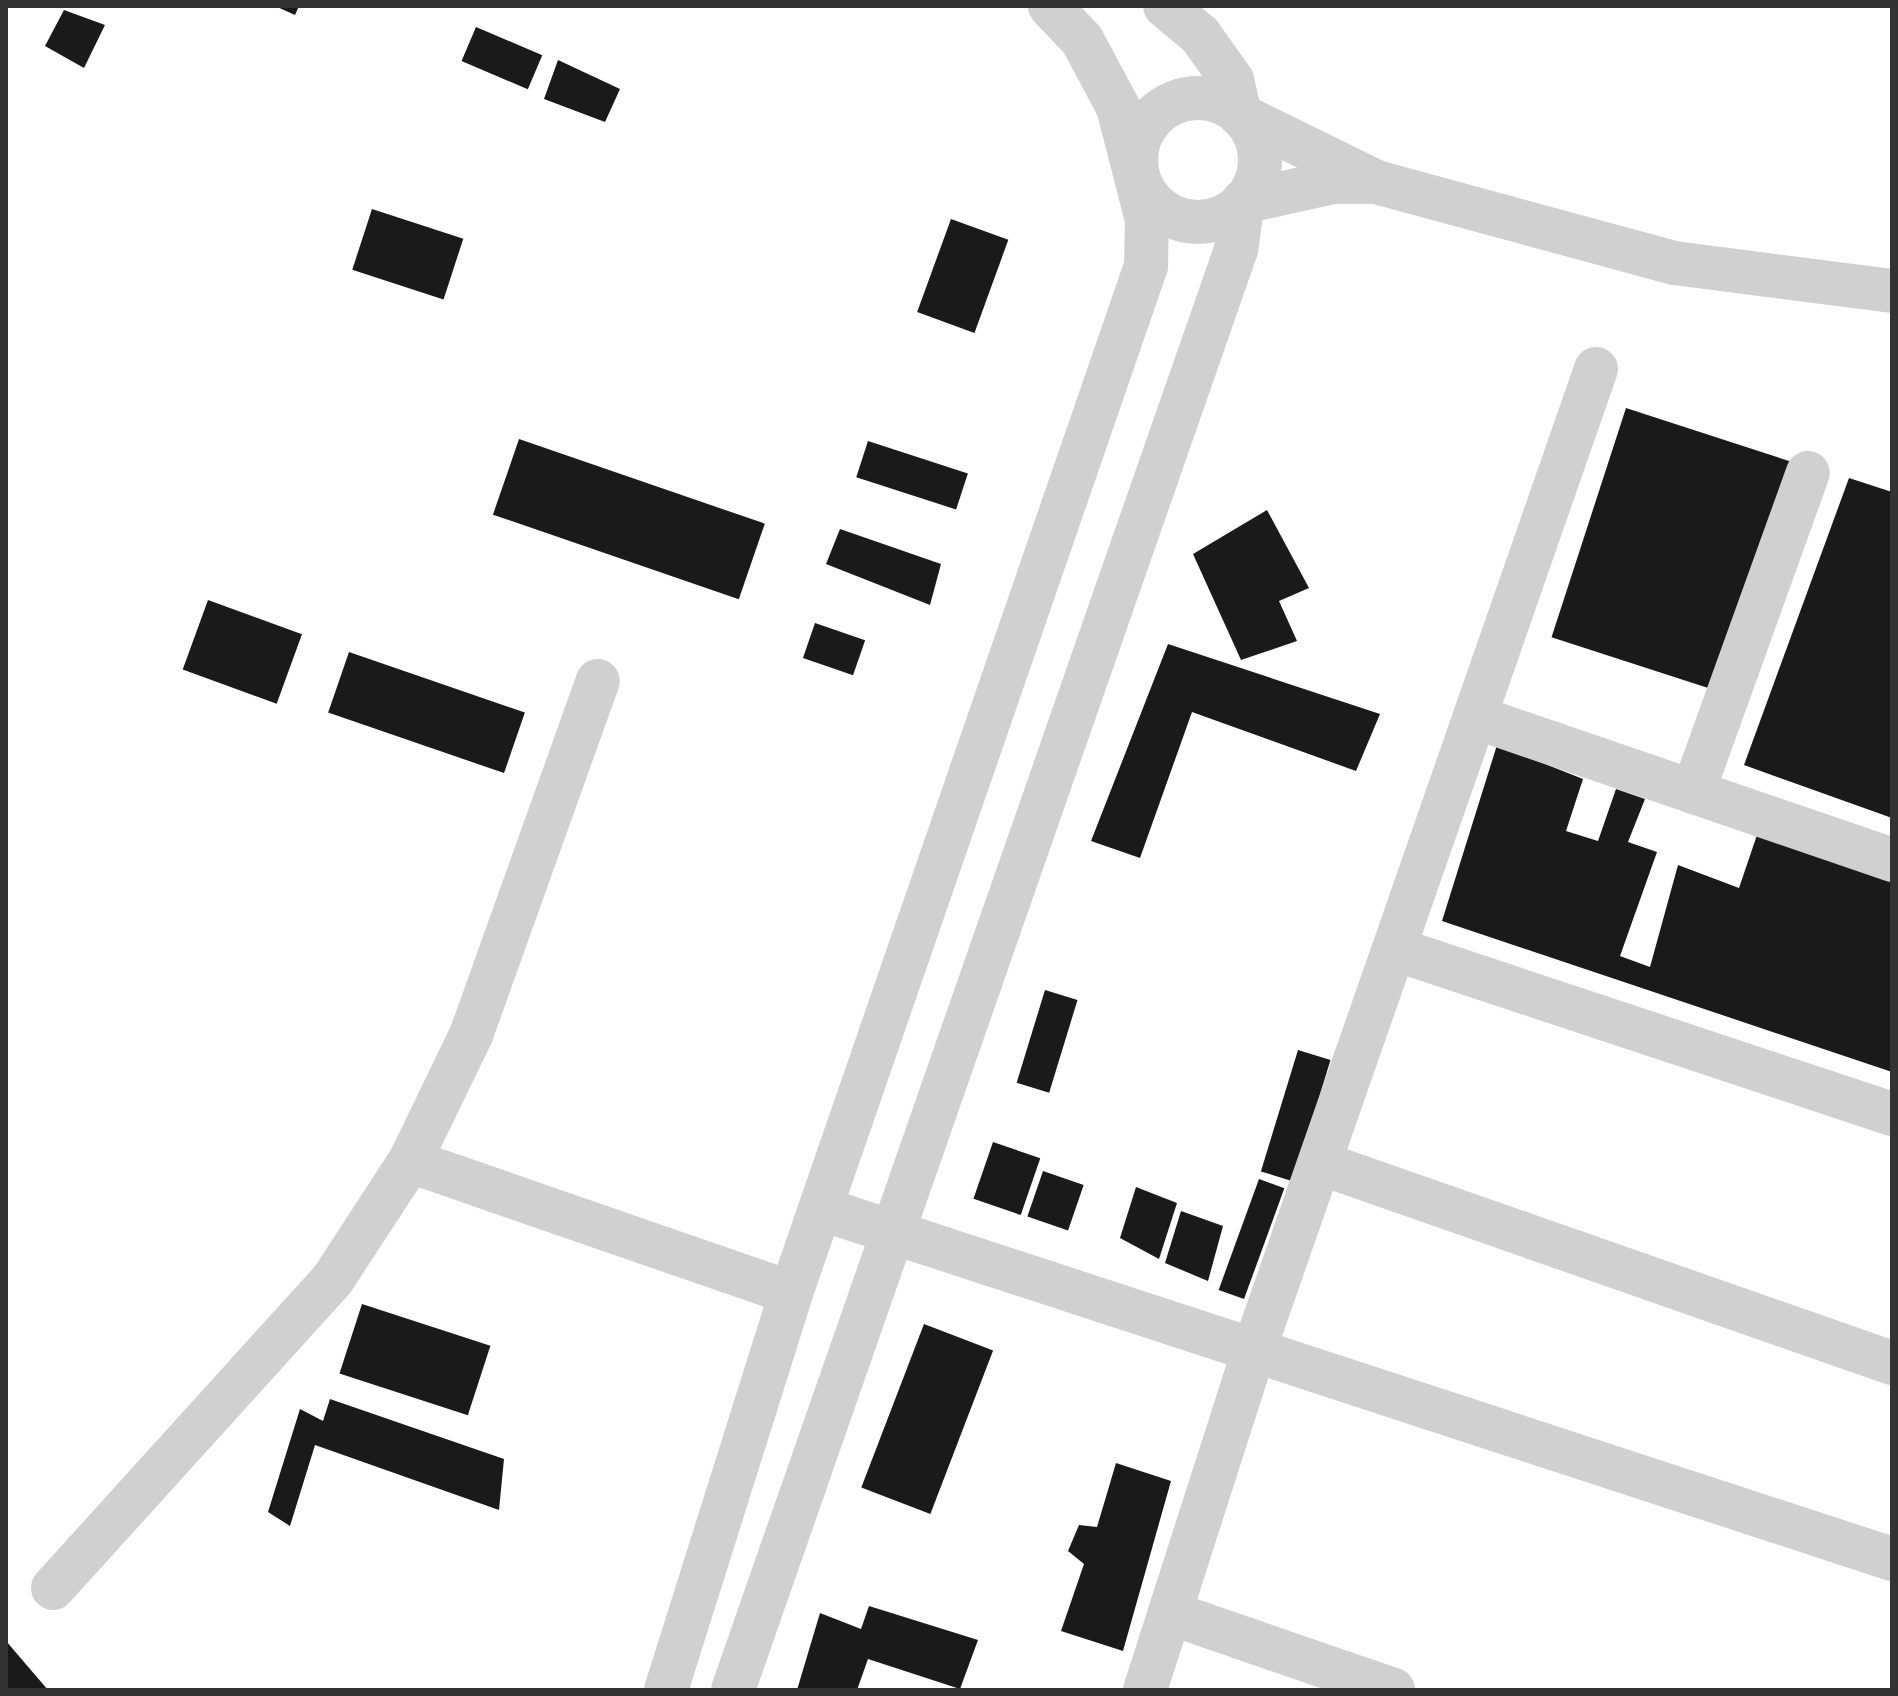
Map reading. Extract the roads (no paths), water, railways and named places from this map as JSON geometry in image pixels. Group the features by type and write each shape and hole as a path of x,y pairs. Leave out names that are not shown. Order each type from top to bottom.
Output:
{"street":[{"path":"666,1690 791,1293 1146,266 1151,244 1136,171 1102,75 1050,6"},
{"path":"733,1690 888,1231 1236,250 1243,202 1259,168 1255,139 1240,115 1232,80 1208,46 1165,6"},
{"path":"1376,182 1333,182 1243,202 1209,220 1171,216 1155,205 1136,171 1142,133 1168,105 1206,98 1376,182 1674,263 1892,291"},
{"path":"1145,1690 1254,1350 1398,950 1596,369"},
{"path":"1693,792 1808,473"},
{"path":"53,1588 333,1279 410,1161 471,1035 598,681"},
{"path":"1478,718 1892,860"},
{"path":"1398,950 1892,1114"},
{"path":"410,1161 791,1293"},
{"path":"1320,1163 1892,1363"},
{"path":"822,1209 1892,1559"},
{"path":"1170,1613 1393,1690"}]}
